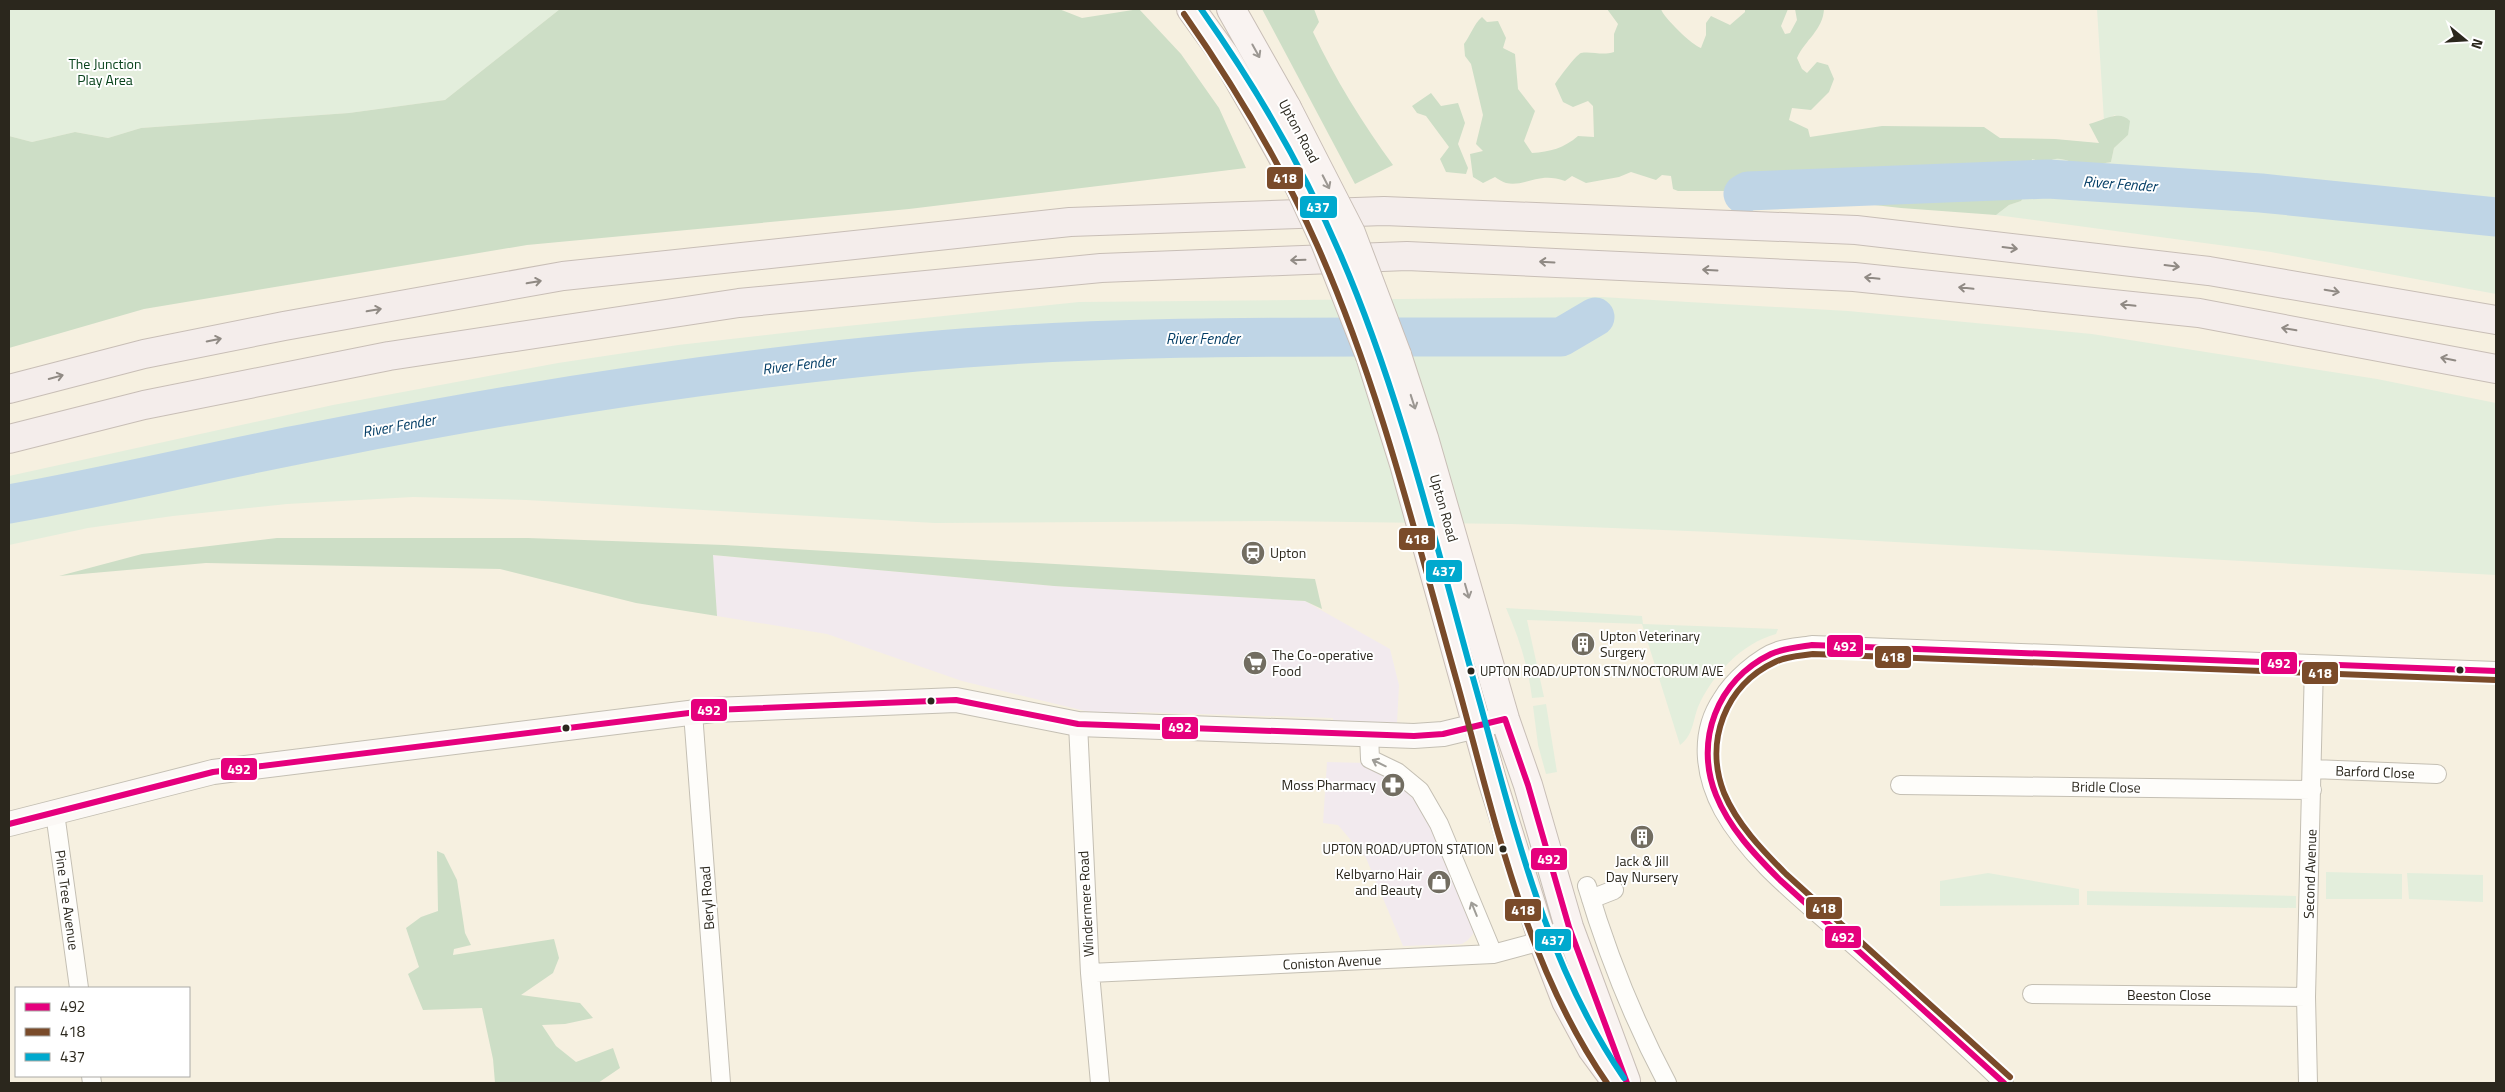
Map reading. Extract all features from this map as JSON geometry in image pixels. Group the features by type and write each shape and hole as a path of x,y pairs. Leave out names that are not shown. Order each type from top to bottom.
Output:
{"highway":[{"path":"9,389 144,354 284,326 563,276 1070,222 1384,211 1856,230 2209,271 2496,320"},
{"path":"9,439 144,405 389,356 739,303 1101,268 1407,256 1873,278 2199,313 2496,368"}],"main road":[{"name":"Upton Road","path":"1191,9 1225,56 1262,120 1300,188 1325,242 1370,356 1409,482 1478,727 1542,939 1566,1001 1592,1049 1617,1083"},
{"name":"Upton Road","path":"1231,9 1287,108 1351,234 1397,355 1424,438 1505,719 1528,785 1569,927 1627,1083"}],"street":[{"path":"2004,1083 1935,1017 1799,896 1749,847 1723,809 1708,772 1706,740 1712,713 1728,688 1749,669 1777,651 1812,645 2496,671"},
{"name":"Second Avenue","path":"2308,1083 2306,996 2313,770 2314,664"},
{"path":"9,824 213,772 693,713 956,700 1078,724 1369,734 1443,734 1505,719"},
{"name":"Beryl Road","path":"693,713 721,1083"},
{"name":"Windermere Road","path":"1078,724 1090,973 1100,1083"},
{"path":"1369,734 1370,759 1397,772 1420,792 1439,824 1493,954"},
{"name":"Barford Close","path":"2313,770 2437,774"},
{"name":"Bridle Close","path":"1900,785 2312,790"},
{"name":"Pine Tree Avenue","path":"55,813 79,987"},
{"path":"1614,890 1589,892 1598,922 1631,1006 1667,1083"},
{"name":"Coniston Avenue","path":"1090,973 1493,954 1542,939 1569,927"},
{"name":"Beeston Close","path":"2032,994 2306,996"}],"shaded area":[{"path":"712,555 1054,586 1305,601 1390,649 1399,685 1397,723 1386,725 1333,724 1333,718 1137,712 1136,717 1085,711 962,681 827,634 717,616"},
{"path":"1327,762 1367,763 1406,786 1423,808 1474,927 1473,934 1468,940 1462,944 1403,946 1366,858 1338,825 1323,823"}],"green space":[{"name":"The Junction Play Area","path":"9,9 560,9 445,100 349,113 141,128 108,138 75,132 32,142 9,136"},
{"path":"560,9 1059,9 1082,18 1139,9 1181,54 1219,108 1246,168 909,209 527,245 144,309 9,348 9,136 32,142 75,132 108,138 141,128 349,113 445,100"},
{"path":"1262,9 1314,9 1319,22 1313,32 1322,50 1350,101 1393,165 1355,184"},
{"path":"1607,9 1661,9 1679,31 1701,48 1706,35 1706,23 1711,16 1730,25 1745,12 1745,9 1788,9 1781,26 1785,34 1790,33 1797,20 1795,9 1824,9 1817,29 1797,58 1802,69 1807,73 1817,62 1828,65 1834,79 1829,92 1811,110 1792,108 1789,120 1808,129 1810,137 1882,126 1984,127 2000,138 2055,139 2099,143 2089,124 2116,116 2121,116 2130,121 2128,135 2114,148 2111,162 2088,165 2063,159 2055,159 2046,163 2032,159 2030,188 2021,201 2009,205 1996,215 1901,208 1748,191 1678,191 1673,189 1671,176 1662,175 1656,180 1631,172 1619,177 1586,183 1572,176 1565,181 1556,178 1540,178 1513,184 1506,183 1495,177 1483,183 1473,177 1470,154 1483,151 1476,144 1483,115 1471,64 1465,56 1464,44 1479,20 1482,17 1487,22 1498,21 1506,38 1503,48 1515,54 1518,89 1535,111 1524,141 1532,153 1562,146 1578,136 1594,137 1593,106 1588,101 1573,107 1563,102 1555,84 1581,53 1605,54 1614,52 1614,34 1618,24"},
{"path":"2097,9 2496,9 2496,294 2271,252 1996,215 2009,205 2021,201 2032,159 2046,163 2055,159 2062,159 2087,165 2111,162 2114,148 2128,135 2115,115 2104,121"},
{"path":"1431,93 1441,106 1458,103 1465,123 1458,144 1468,168 1466,174 1446,172 1440,159 1449,147 1426,116 1417,113 1412,106"},
{"path":"1601,297 1848,311 2092,334 2377,379 2496,403 2496,575 1713,532 1511,524 1271,521 935,523 526,500 413,497 287,504 173,516 88,528 9,545 9,476 333,405 558,363 678,345 1079,302"},
{"path":"277,538 528,538 724,545 1315,579 1322,609 1305,601 1054,586 713,555 717,616 636,603 500,569 206,563 59,576 142,554"},
{"path":"1506,608 1642,616 1643,624 1778,629 1776,634 1763,638 1740,653 1720,672 1711,683 1698,707 1688,737 1680,745 1642,624 1527,620 1544,697 1532,698 1522,652"},
{"path":"1546,704 1557,772 1546,774 1538,745 1533,706"},
{"path":"437,851 444,854 457,880 465,933 471,945 454,949 453,955 554,939 559,958 553,973 521,995 580,1003 593,1018 565,1024 542,1025 556,1046 576,1062 613,1048 620,1068 598,1083 495,1083 493,1059 482,1008 423,1010 408,974 419,967 406,928 421,917 438,911"},
{"path":"2326,872 2402,874 2402,899 2326,899"},
{"path":"1988,873 2079,889 2079,905 1940,906 1940,881"},
{"path":"2407,873 2483,875 2483,902 2409,899"},
{"path":"2087,891 2296,896 2296,908 2087,905"}],"waterway":[{"name":"River Fender","path":"1743,194 1748,191 2048,179 2261,193 2496,217"},
{"name":"River Fender","path":"9,504 292,446 478,411 696,377 843,359 1077,341 1238,337 1561,337 1595,317"}],"transit line":[{"name":"437","path":"1201,9 1260,98 1295,160 1327,224 1362,307 1381,359 1414,465 1532,885 1571,985 1596,1032 1624,1078"},
{"name":"418","path":"1184,14 1239,98 1273,156 1317,245 1339,298 1378,406 1395,461 1516,890 1554,990 1579,1038 1607,1083"},
{"name":"492","path":"2004,1083 1780,880 1752,851 1728,819 1716,795 1710,775 1709,734 1715,714 1724,696 1737,679 1752,665 1776,652 1812,645 2496,671"},
{"name":"418","path":"2010,1077 1786,874 1759,846 1729,804 1718,774 1716,754 1718,735 1723,717 1732,700 1743,685 1758,672 1780,660 1813,654 2496,680"},
{"name":"492","path":"9,824 213,772 713,710 956,700 1078,724 1414,736 1443,734 1505,719 1528,785 1569,927 1627,1083"}],"place":[{"name":"Upton","path":"1253,553"},
{"name":"Upton Veterinary Surgery","path":"1583,644"},
{"name":"The Co-operative Food","path":"1255,663"},
{"name":"UPTON ROAD/UPTON STN/NOCTORUM AVE","path":"1471,671"},
{"name":"Moss Pharmacy","path":"1393,785"},
{"name":"Jack & Jill Day Nursery","path":"1642,837"},
{"name":"UPTON ROAD/UPTON STATION","path":"1503,849"},
{"name":"Kelbyarno Hair and Beauty","path":"1439,882"}]}
